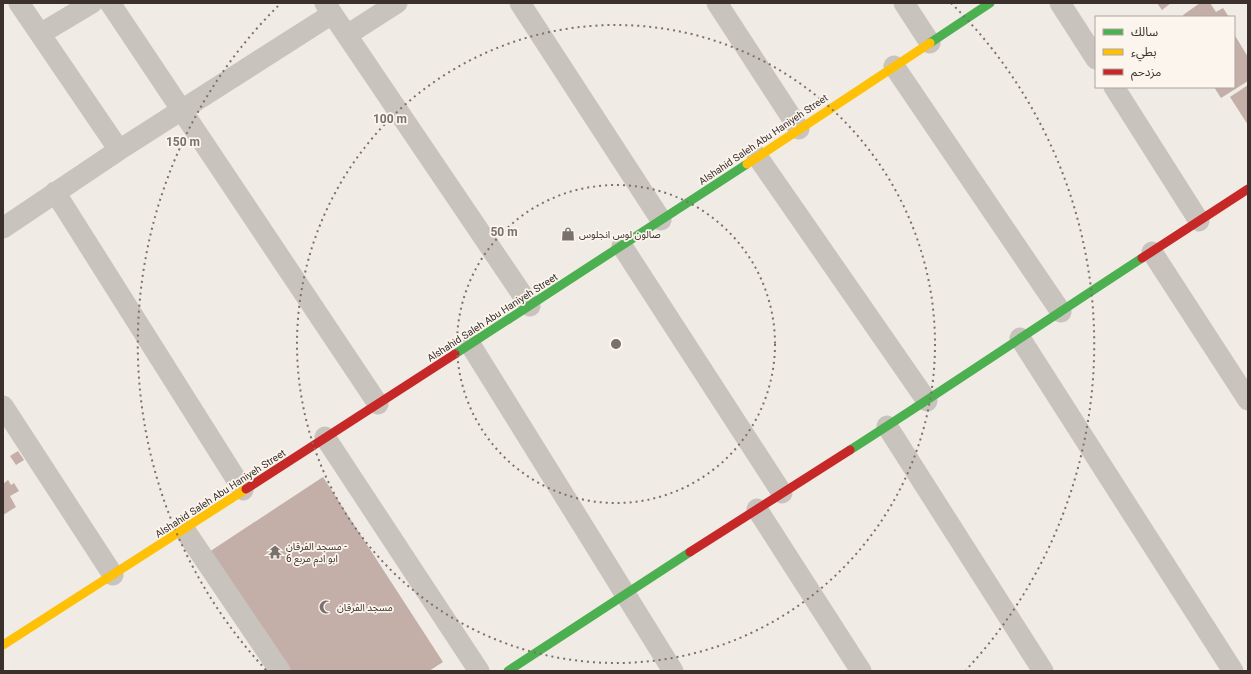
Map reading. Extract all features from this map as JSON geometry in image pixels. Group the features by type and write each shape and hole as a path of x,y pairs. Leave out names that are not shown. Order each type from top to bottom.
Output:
{"street":[{"path":"19,3 119,150"},
{"path":"40,34 92,3"},
{"path":"110,3 378,404"},
{"path":"347,35 397,3"},
{"path":"520,3 661,220"},
{"path":"717,3 799,129"},
{"path":"904,3 930,43"},
{"name":"Alshahid Saleh Abu Haniyeh Street","path":"3,645 530,306 990,3"},
{"path":"1060,3 1095,57"},
{"path":"3,228 55,192 181,110 329,8 530,306"},
{"path":"894,66 1061,312"},
{"path":"1115,88 1199,221"},
{"path":"757,156 926,401"},
{"path":"508,671 926,401 1248,189"},
{"path":"55,192 243,490"},
{"path":"622,246 782,493"},
{"path":"1152,252 1248,400"},
{"path":"1020,338 1234,671"},
{"path":"470,344 673,671"},
{"path":"3,406 112,574"},
{"path":"887,426 1043,671"},
{"path":"325,437 480,671"},
{"path":"757,509 861,671"},
{"path":"184,529 280,671"}],"building":[{"path":"1157,3 1171,3 1162,10"},
{"path":"1200,3 1210,3 1216,12 1223,8 1228,16 1184,16"},
{"path":"1235,36 1248,57 1248,81 1221,98 1215,88 1235,88"},
{"path":"1248,85 1248,125 1230,97"},
{"path":"18,451 24,460 16,465 10,456"},
{"name":"مسجد الفرقان","path":"323,477 443,662 429,671 287,671 209,552"},
{"path":"8,480 11,485 14,483 19,491 10,496 16,507 3,515 3,484"}],"traffic: fast":[{"path":"930,43 990,3"},
{"path":"455,354 747,164"},
{"path":"850,450 1142,258"},
{"path":"508,671 690,552"}],"traffic: slow":[{"path":"747,164 930,43"},
{"path":"3,645 246,489"}],"traffic: jam":[{"path":"1142,258 1248,189"},
{"path":"246,489 455,354"},
{"path":"690,552 850,450"}],"place":[{"name":"صالون لوس انجلوس","path":"568,234"},
{"name":"مسجد الفرقان - ابو ادم مربع 6","path":"275,552"},
{"name":"مسجد الفرقان","path":"326,607"}]}
